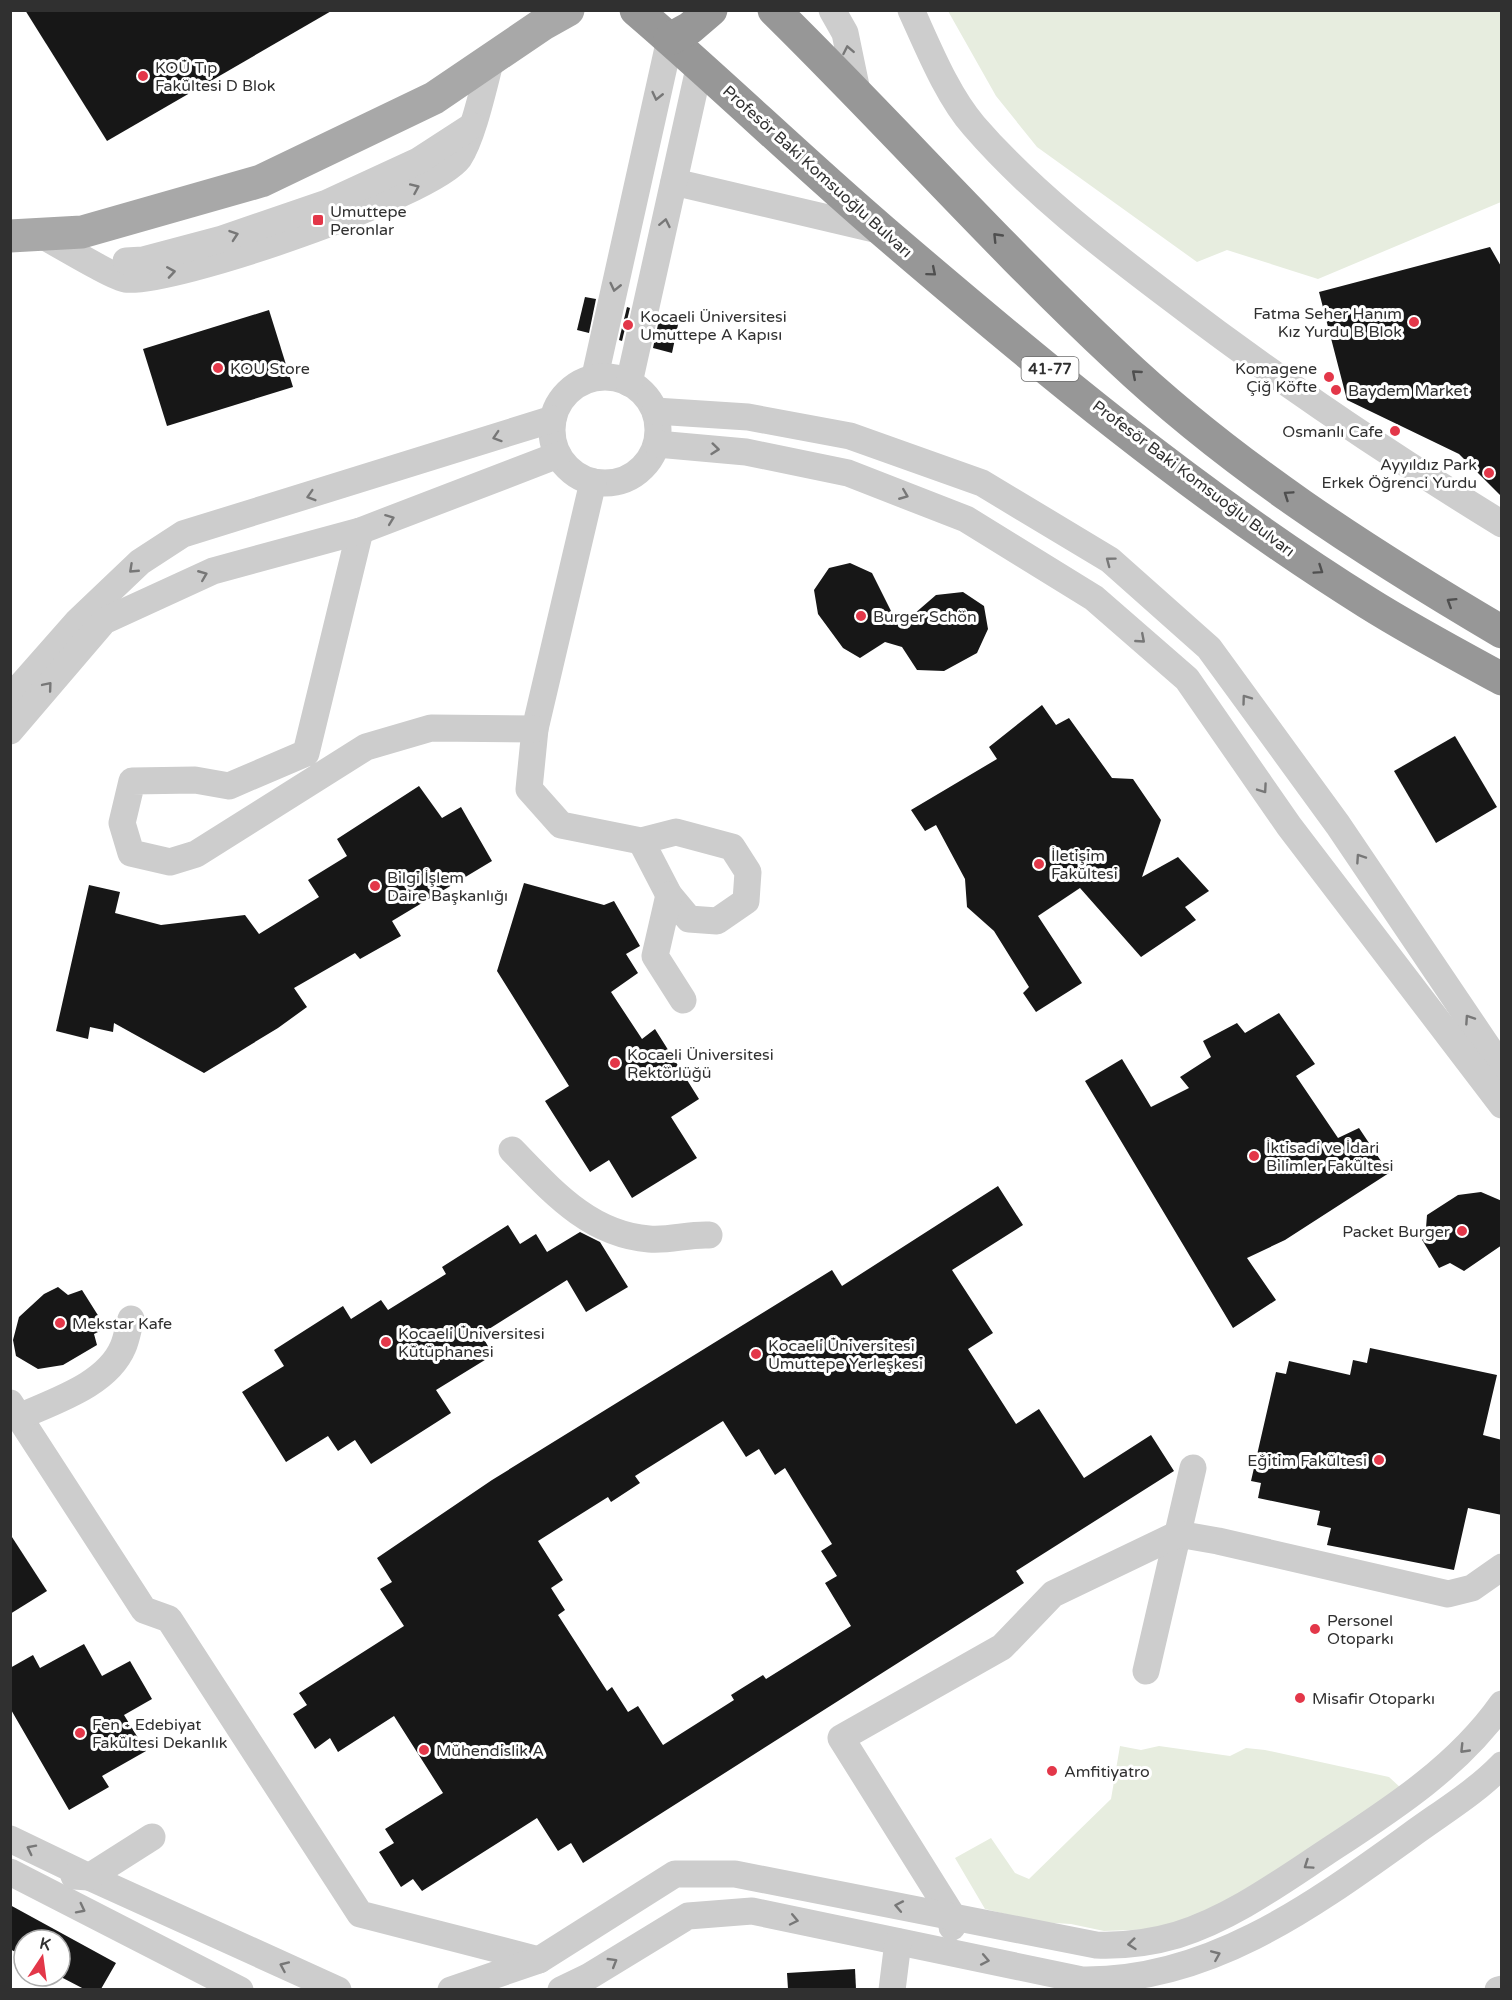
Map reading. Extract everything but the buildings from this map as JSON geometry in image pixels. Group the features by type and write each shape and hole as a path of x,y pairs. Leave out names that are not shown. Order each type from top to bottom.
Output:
{"highway":[{"name":"Profesör Baki Komsuoğlu Bulvarı","path":"636,10 700,64 883,231 1106,415 1204,489 1366,602 1502,679"},
{"path":"670,39 690,28 711,10"},
{"path":"774,10 857,92 1060,302 1170,404 1267,480 1392,565 1502,632"}],"main road":[{"path":"26,236 82,232 261,181 434,98 568,10"}],"lane":[{"path":"832,10 845,33 857,92"},
{"path":"911,10 938,66 972,125 1057,206 1122,262 1250,358 1390,455 1502,524"},
{"path":"595,376 670,39"},
{"path":"26,236 94,263 124,279 187,270 350,217 430,181 459,158 472,126 491,59"},
{"path":"629,382 700,64"},
{"path":"674,182 883,231"},
{"path":"595,376 629,382 646,396 655,411 657,444 650,460 637,474 620,482 602,484 593,482 569,470 558,455 553,419 559,404 582,381 595,376"},
{"path":"655,411 748,417 850,436 982,483 1110,560 1209,648 1338,825 1502,1068"},
{"path":"10,698 86,613 140,562 183,534 553,419"},
{"path":"657,444 746,452 848,473 966,519 1094,598 1187,679 1289,826 1502,1105"},
{"path":"10,731 104,621 213,570 360,531 558,455"},
{"path":"593,482 536,729 529,789 561,825 641,841 676,832 732,847 748,872 746,901 717,921 689,919 669,896 641,841"},
{"path":"360,531 306,753 229,786 195,780 132,781 122,823 131,853 170,862 196,855 366,747 431,728 536,729"},
{"path":"669,896 655,956 683,1000"},
{"path":"512,1150 564,1203 617,1234 650,1239 669,1239 683,1234 709,1235"},
{"path":"131,1319 123,1348 102,1373 72,1393 15,1410 144,1610 169,1619 360,1914 539,1960"},
{"path":"1146,1671 1194,1468"},
{"path":"948,1953 953,1917 841,1738 1002,1647 1053,1594 1178,1534 1218,1541 1448,1594 1472,1588 1502,1567"},
{"path":"451,1989 539,1960 675,1874 735,1874 1096,1945 1149,1942 1179,1934 1221,1917 1268,1891 1358,1831 1436,1775 1464,1750 1502,1704"},
{"path":"561,1989 588,1977 688,1916 752,1911 1082,1980 1110,1980 1160,1973 1211,1958 1244,1942 1341,1885 1467,1794 1502,1765"},
{"path":"10,1871 88,1878 152,1837"},
{"path":"10,1839 88,1878 338,1989"},
{"path":"10,1871 228,1987"},
{"path":"892,1989 898,1942"}],"shaded area":[{"path":"948,11 1501,11 1501,202 1318,279 1227,250 1197,262 1037,147 996,96"},
{"path":"1120,1746 1141,1750 1159,1746 1230,1756 1246,1748 1265,1750 1389,1777 1402,1789 1273,1880 1173,1925 1157,1929 1104,1931 1071,1924 1038,1922 985,1909 955,1858 991,1838 1015,1873 1029,1879 1111,1799"}],"place":[{"name":"KOÜ Tıp Fakültesi D Blok","path":"143,76"},
{"name":"Umuttepe Peronlar","path":"318,220"},
{"name":"Fatma Seher Hanım Kız Yurdu B Blok","path":"1414,322"},
{"name":"Kocaeli Üniversitesi Umuttepe A Kapısı","path":"628,325"},
{"name":"KOU Store","path":"218,368"},
{"name":"Komagene Çiğ Köfte","path":"1329,377"},
{"name":"Baydem Market","path":"1336,390"},
{"name":"Osmanlı Cafe","path":"1395,431"},
{"name":"Ayyıldız Park Erkek Öğrenci Yurdu","path":"1489,473"},
{"name":"Burger Schön","path":"861,616"},
{"name":"İletişim Fakültesi","path":"1039,864"},
{"name":"Bilgi İşlem Daire Başkanlığı","path":"375,886"},
{"name":"Kocaeli Üniversitesi Rektörlüğü","path":"615,1063"},
{"name":"İktisadi ve İdari Bilimler Fakültesi","path":"1254,1156"},
{"name":"Packet Burger","path":"1462,1231"},
{"name":"Mekstar Kafe","path":"60,1323"},
{"name":"Kocaeli Üniversitesi Kütüphanesi","path":"386,1342"},
{"name":"Kocaeli Üniversitesi Umuttepe Yerleşkesi","path":"756,1354"},
{"name":"Eğitim Fakültesi","path":"1379,1460"},
{"name":"Personel Otoparkı","path":"1315,1629"},
{"name":"Misafir Otoparkı","path":"1300,1698"},
{"name":"Fen - Edebiyat Fakültesi Dekanlık","path":"80,1733"},
{"name":"Mühendislik A","path":"424,1750"},
{"name":"Amfitiyatro","path":"1052,1771"}]}
